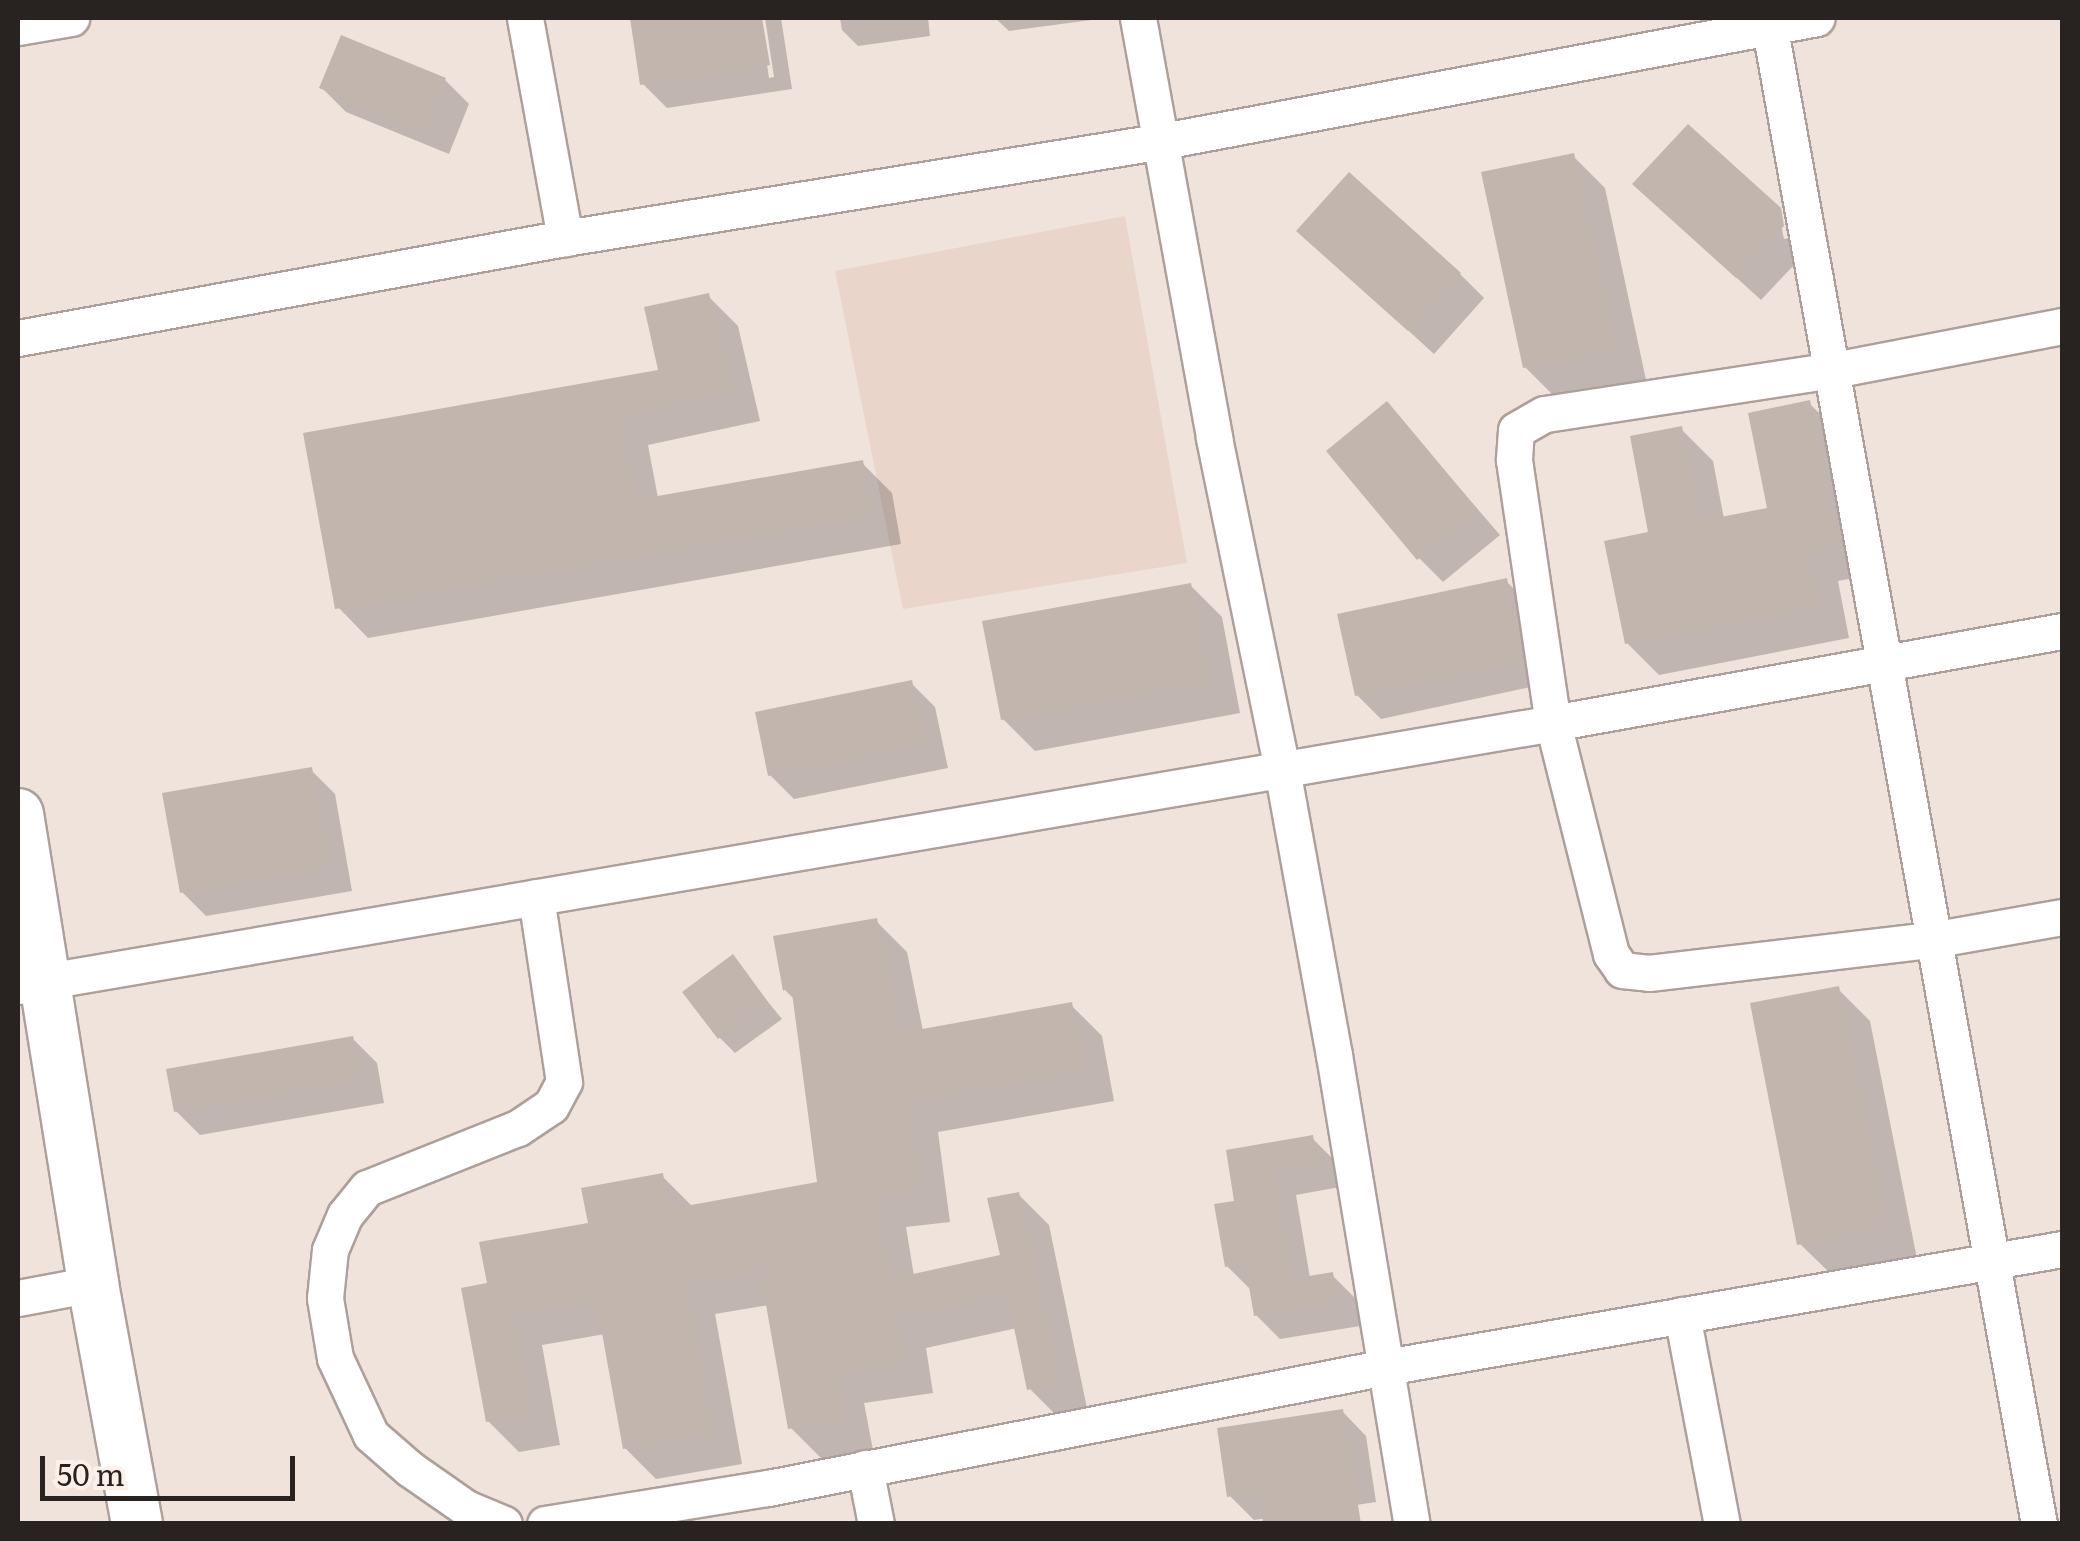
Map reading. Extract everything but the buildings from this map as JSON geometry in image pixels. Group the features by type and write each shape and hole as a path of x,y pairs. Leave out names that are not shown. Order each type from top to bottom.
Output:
{"highway":[{"path":"18,814 30,984 93,1284 137,1524"}],"street":[{"path":"18,28 71,18"},
{"path":"525,18 565,238"},
{"path":"1138,18 1214,438 1282,770 1412,1524"},
{"path":"18,338 565,238 1163,141 1769,22 1816,18"},
{"path":"1769,22 1793,175 1833,370 1937,939 1990,1263 2039,1524"},
{"path":"2062,326 1833,370 1544,414 1516,430 1514,460 1554,723 1611,954 1622,970 1650,973 1937,939 2062,917"},
{"path":"30,984 1554,723 2062,631"},
{"path":"504,1524 466,1508 410,1470 371,1435 335,1358 325,1298 330,1250 345,1215 367,1188 518,1128 551,1106 564,1082 536,897"},
{"path":"545,1524 865,1468 1386,1367 2062,1250"},
{"path":"18,1298 93,1284"},
{"path":"1682,1315 1722,1524"},
{"path":"865,1468 876,1524"}],"shaded area":[{"path":"1125,216 1187,563 903,609 835,271"}]}
